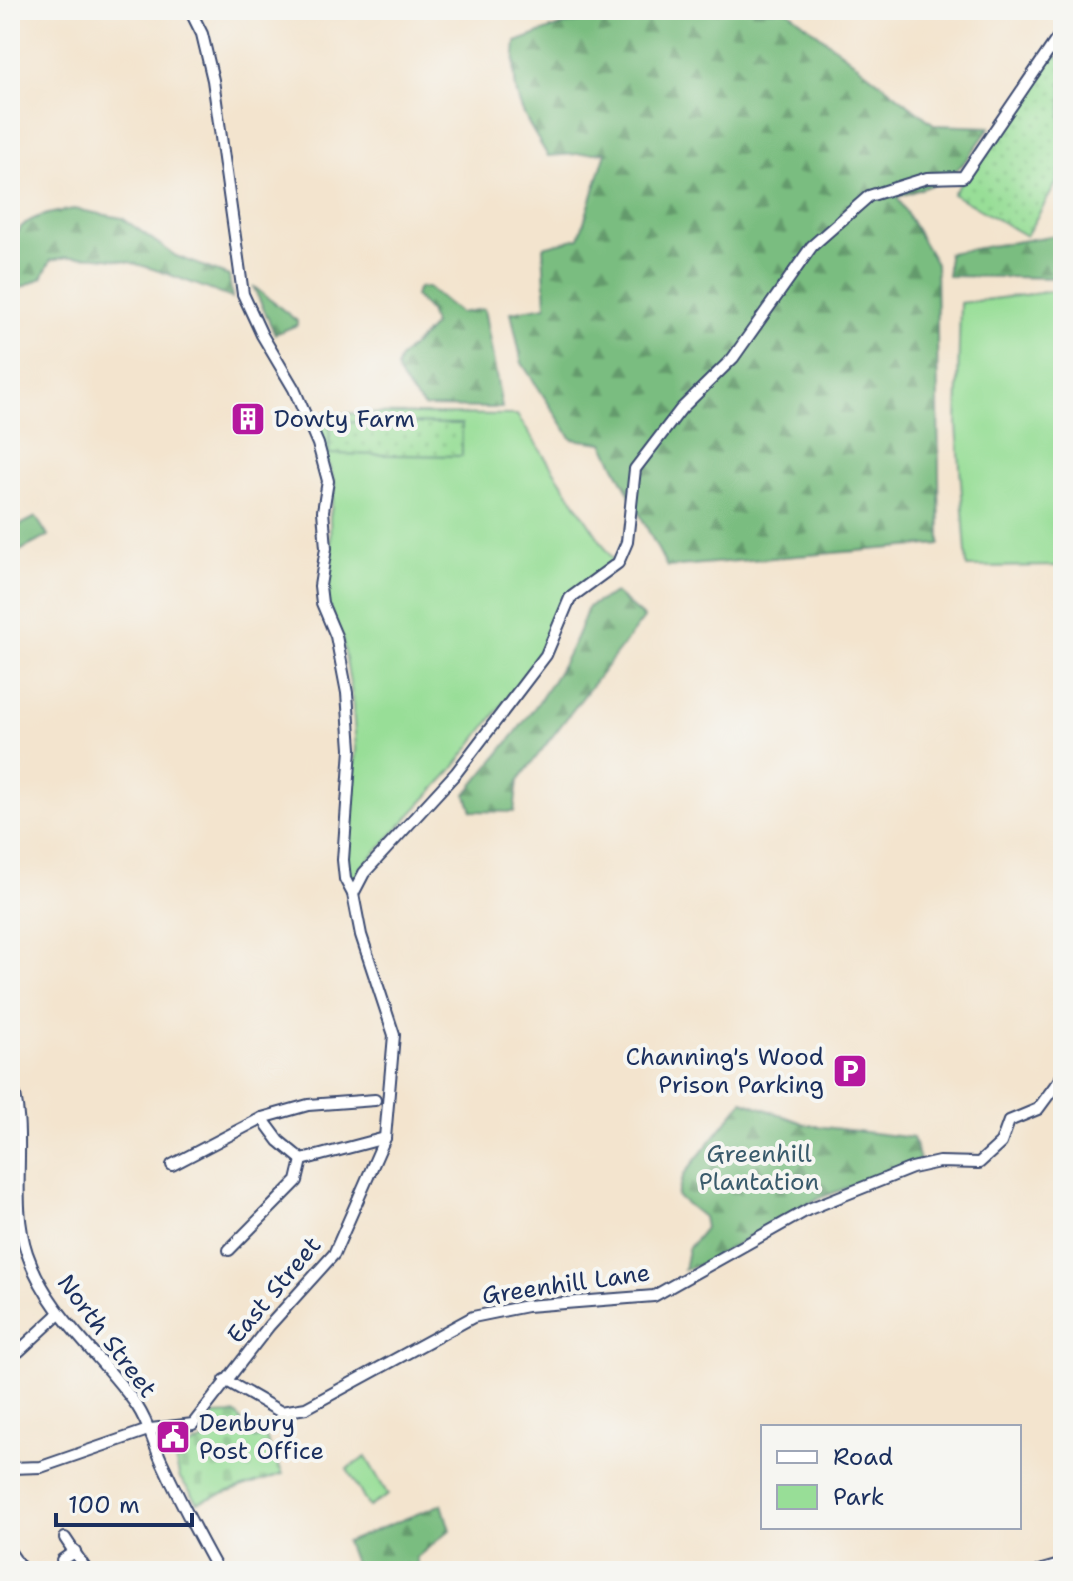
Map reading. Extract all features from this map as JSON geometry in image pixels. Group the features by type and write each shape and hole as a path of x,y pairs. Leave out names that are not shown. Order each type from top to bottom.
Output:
{"street":[{"name":"East Street","path":"10,1468 41,1467 193,1424 225,1380 334,1254 385,1138 394,1035 361,935 353,894 345,879 343,860 351,749 347,693 336,636 322,603 320,586 326,548 323,511 328,481 318,444 294,389 262,335 243,294 213,80 202,34 190,10"},
{"path":"353,894 364,873 456,773 546,655 570,598 618,563 627,542 635,469 681,409 733,358 812,246 869,196 927,178 963,177 1063,30"},
{"name":"Greenhill Lane","path":"225,1380 281,1412 306,1408 473,1317 527,1306 654,1296 809,1209 912,1168 939,1162 979,1163 1001,1143 1009,1121 1038,1109 1063,1075"},
{"name":"North Street","path":"10,1077 22,1141 22,1226 26,1251 59,1314 137,1405 186,1514 218,1571"},
{"path":"172,1165 262,1118 308,1105 375,1100"},
{"path":"262,1118 279,1141 302,1160"},
{"path":"302,1160 385,1138"},
{"path":"229,1250 297,1181 302,1160"},
{"path":"19,1351 59,1314"},
{"path":"65,1538 87,1571"},
{"path":"62,1560 75,1551"},
{"path":"10,1552 23,1571"},
{"path":"1039,1571 1063,1564"}],"green space":[{"path":"636,10 787,10 935,125 990,127 961,166 952,173 931,185 897,197 936,264 940,544 667,567 603,443 572,439 522,363 511,312 546,306 543,247 579,238 606,152 548,156 519,103 515,77 516,42 559,26"},
{"path":"1052,54 1063,60 1060,168 1056,184 1026,236 953,194"},
{"path":"74,209 122,218 176,256 229,276 232,298 166,273 98,257 51,260 42,278 10,293 11,256 17,232 36,218"},
{"path":"1063,234 1063,278 948,276 948,253"},
{"path":"253,286 297,321 297,325 275,334"},
{"path":"428,287 459,313 484,309 502,408 424,407 401,379 398,362 434,325 429,311 415,296 418,288"},
{"path":"1063,290 1063,566 967,567 957,425 960,303"},
{"path":"311,413 517,415 614,561 567,595 558,607 541,654 452,770 360,869 353,886 346,860 356,749 352,695 342,636 327,602 325,586 331,558 330,517 335,484"},
{"path":"330,422 462,424 462,456 329,454"},
{"path":"36,517 48,536 10,556 10,530"},
{"path":"615,593 644,618 518,781 514,812 472,811 466,794 536,706 565,659 588,607"},
{"name":"Greenhill Plantation","path":"743,1101 808,1125 913,1138 920,1160 817,1199 701,1264 684,1270 688,1249 705,1228 703,1217 677,1196 684,1174"},
{"path":"236,1414 255,1439 265,1436 283,1474 198,1502 180,1478 173,1452 213,1437 213,1415"},
{"path":"366,1457 388,1495 369,1507 347,1469"},
{"path":"442,1504 450,1530 416,1558 420,1571 357,1571 346,1542"}],"place":[{"name":"Dowty Farm","path":"248,419"},
{"name":"Channing's Wood Prison Parking","path":"850,1071"},
{"name":"Denbury Post Office","path":"173,1437"}]}
